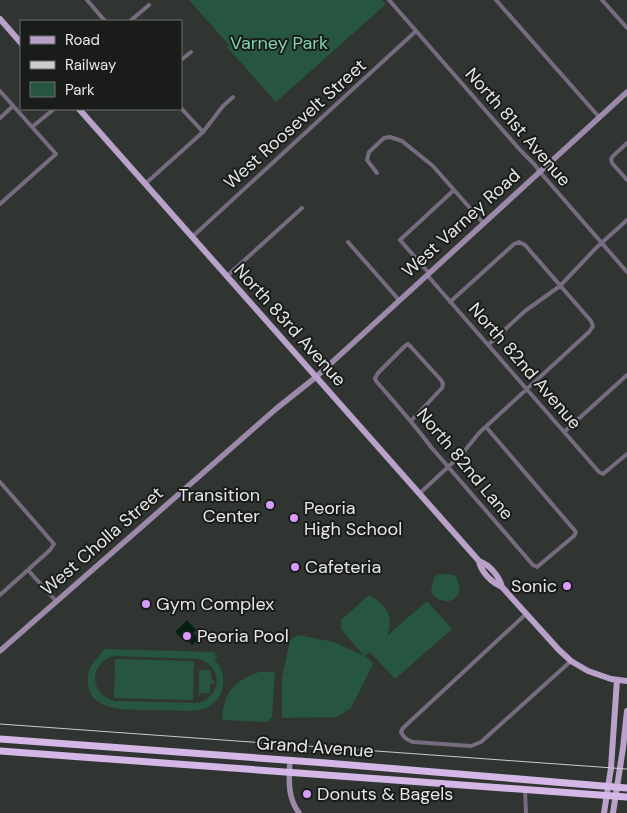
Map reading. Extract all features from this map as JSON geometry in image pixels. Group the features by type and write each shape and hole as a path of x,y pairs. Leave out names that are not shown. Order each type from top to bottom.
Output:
{"highway":[{"name":"Grand Avenue","path":"0,739 457,773 627,788"},
{"name":"Grand Avenue","path":"0,751 627,797"},
{"path":"181,764 183,753"},
{"path":"456,785 457,773"}],"main road":[{"path":"0,19 20,42"},
{"name":"North 83rd Avenue","path":"80,110 420,493 479,561 480,568 494,583 502,587 571,661 588,672 622,681"},
{"path":"604,813 622,681"},
{"path":"613,813 627,711"}],"street":[{"path":"87,0 104,20"},
{"name":"North 81st Avenue","path":"389,0 627,272"},
{"path":"496,0 599,117"},
{"path":"602,0 627,28"},
{"path":"131,20 149,5"},
{"name":"West Roosevelt Street","path":"192,236 416,31"},
{"path":"182,59 191,52"},
{"path":"0,91 56,154 0,204"},
{"name":"West Varney Road","path":"316,377 627,92"},
{"path":"145,184 202,132 223,106 233,98"},
{"path":"0,118 13,106"},
{"path":"182,109 202,132"},
{"path":"32,127 53,110"},
{"path":"377,173 368,160 372,148 384,138 390,137 402,141 428,160 484,224"},
{"path":"627,143 611,159 612,163 627,180"},
{"name":"North 82nd Avenue","path":"454,190 400,240 450,302 598,472 603,474 627,454"},
{"path":"226,276 302,208"},
{"path":"488,345 525,311 560,286 627,220"},
{"path":"348,242 399,300"},
{"path":"420,493 448,467 486,426 589,332 593,326 591,321 525,245 519,242 514,244 450,302"},
{"name":"North 82nd Lane","path":"411,421 442,388 443,384 408,344 375,378 376,381 448,467 537,567 574,536 576,532 486,426"},
{"path":"564,432 627,374"},
{"name":"West Cholla Street","path":"0,651 277,408 316,377"},
{"path":"0,482 54,544 50,550 0,595"},
{"path":"28,570 56,601"},
{"path":"526,614 403,728 401,732 403,737 413,742 471,746 481,742 571,661"},
{"path":"290,760 290,796 299,813"},
{"path":"525,790 526,813"}],"green space":[{"name":"Varney Park","path":"189,0 379,0 386,4 276,102 227,47 229,45"},
{"path":"439,574 454,575 460,589 454,599 443,601 431,592 434,577"},
{"path":"369,595 380,603 387,612 390,623 387,636 427,601 452,629 395,679 370,652 365,656 373,664 351,708 337,717 282,718 282,678 290,640 298,635 334,642 364,656 341,629 341,620"},
{"path":"104,649 214,652 217,658 214,659 222,673 222,689 215,702 200,710 135,710 111,707 93,697 89,688 89,671","holes":["114,656 200,659 208,663 213,669 217,681 212,694 199,703 115,701 106,698 96,686 96,672 100,665"]},
{"path":"115,659 194,661 193,700 114,698"},
{"path":"199,670 211,670 211,679 214,680 214,683 210,684 210,693 201,693 200,696 199,696"},
{"path":"259,672 275,672 272,717 267,722 222,720 225,702 232,689 243,679"}],"shaded area":[{"name":"Peoria Pool","path":"187,620 196,630 193,633 199,639 192,645 187,639 184,641 175,632"}],"railway":[{"path":"0,724 627,769"}],"place":[{"name":"Transition Center","path":"270,505"},
{"name":"Peoria High School","path":"294,518"},
{"name":"Cafeteria","path":"295,567"},
{"name":"Sonic","path":"567,586"},
{"name":"Gym Complex","path":"146,604"},
{"name":"Peoria Pool","path":"187,636"},
{"name":"Donuts & Bagels","path":"307,794"}]}
